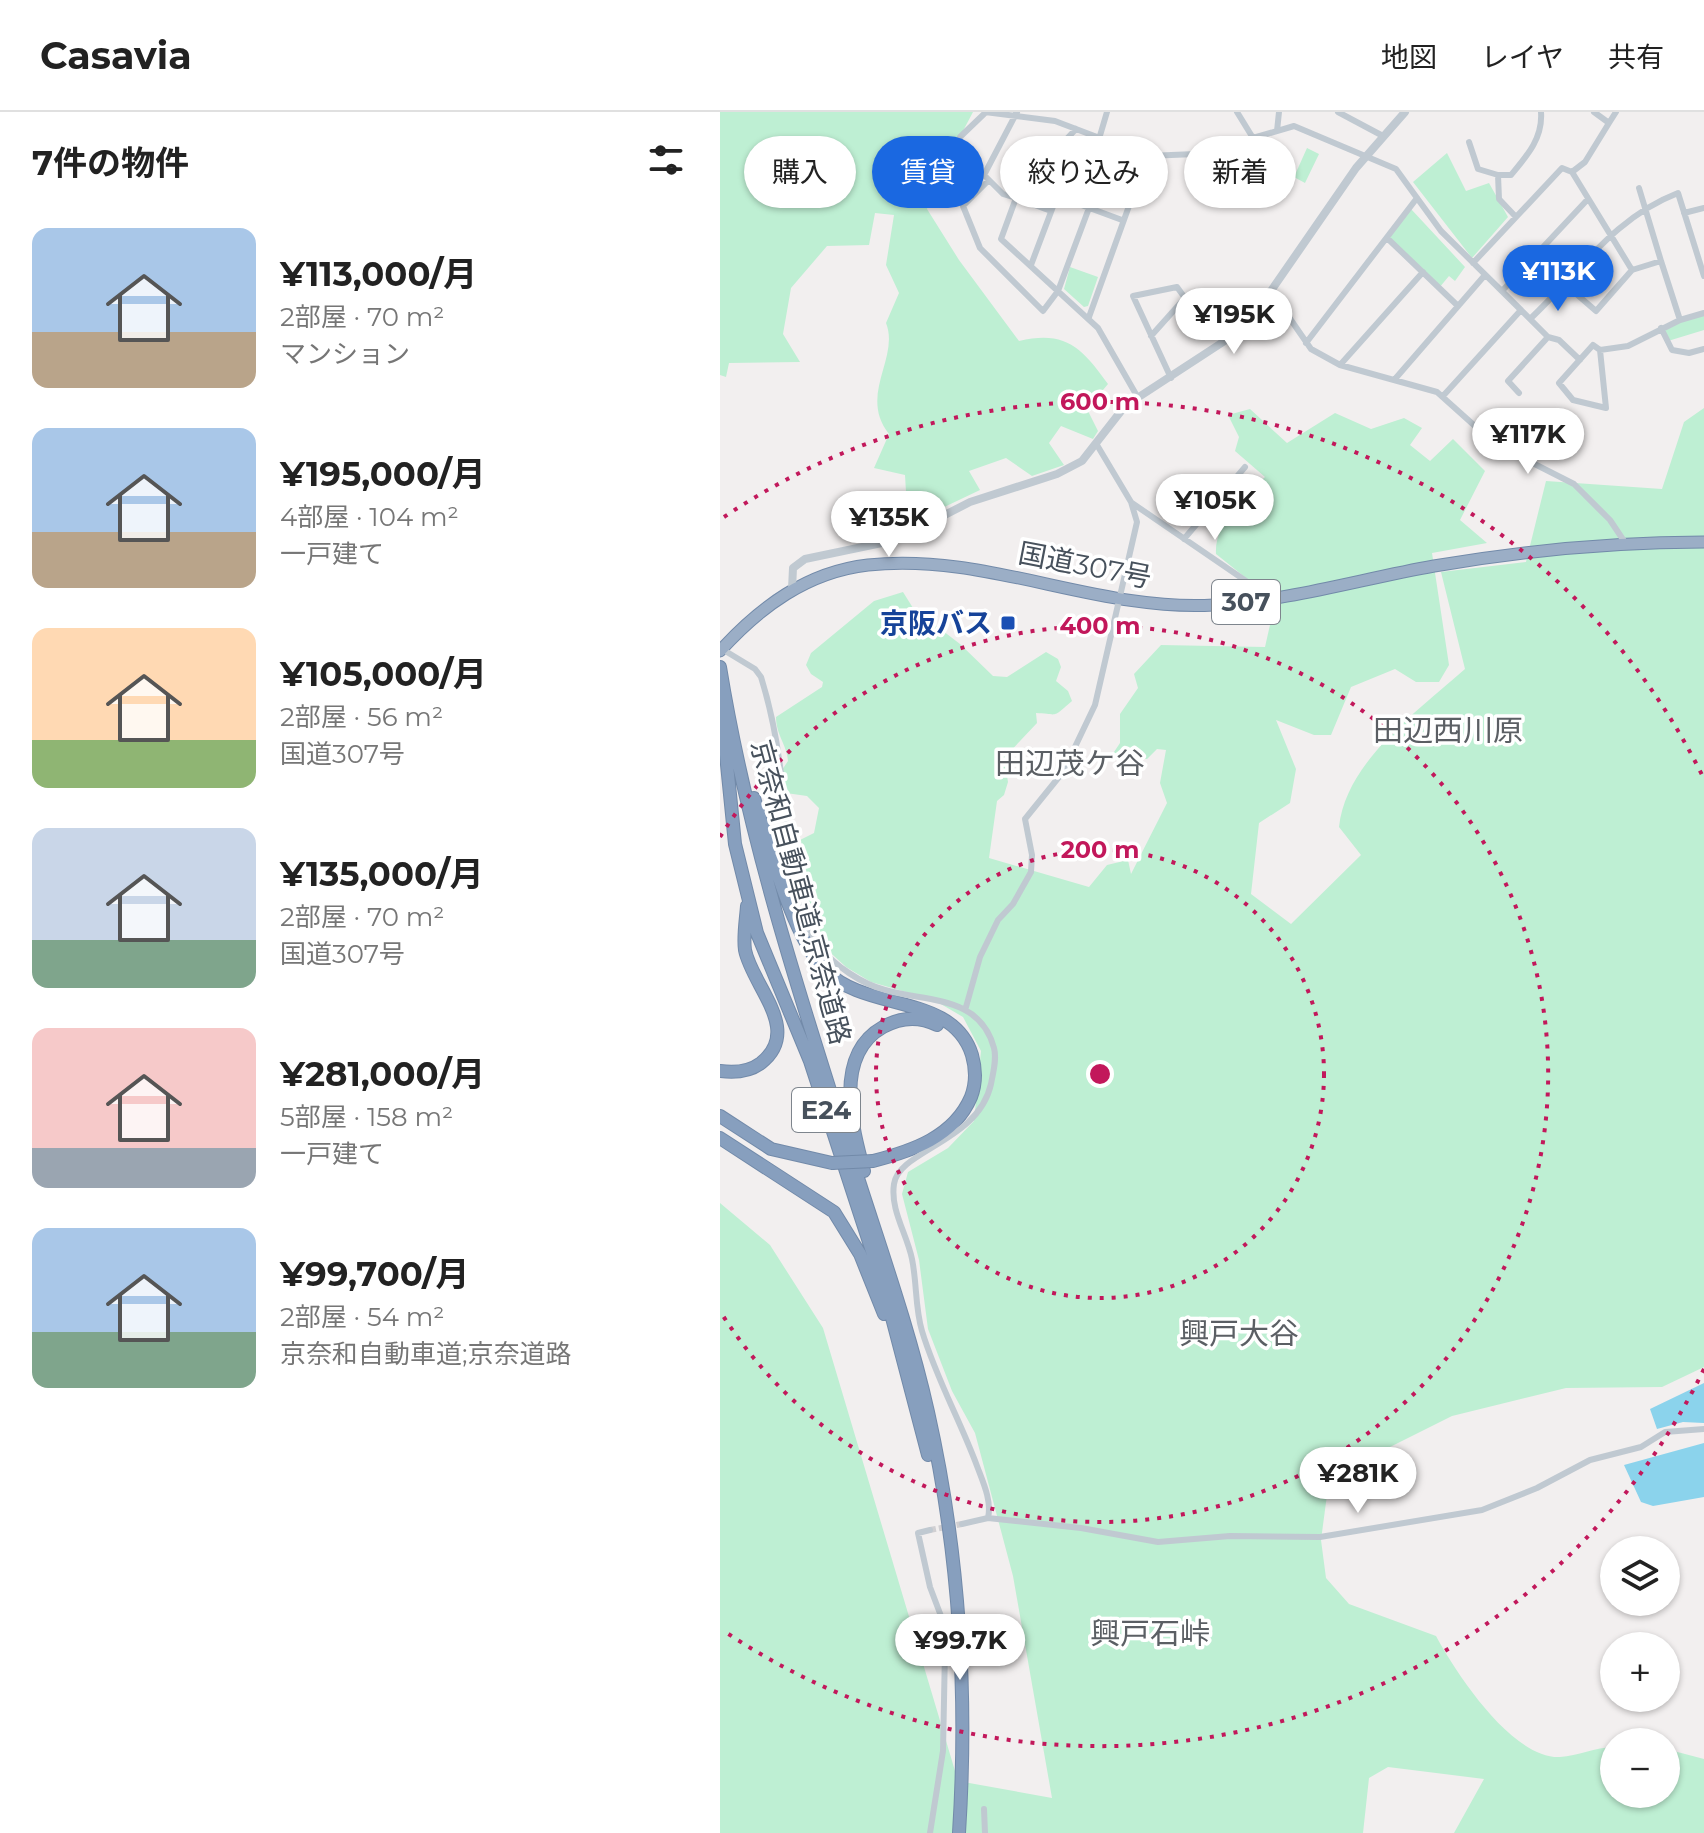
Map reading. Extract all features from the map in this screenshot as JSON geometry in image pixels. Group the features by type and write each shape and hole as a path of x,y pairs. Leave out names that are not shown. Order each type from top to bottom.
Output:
{"highway":[{"name":"国道307号","path":"721,650 755,616 792,589 865,565 938,563 1119,599 1173,606 1250,602 1435,566 1626,544 1704,542"},
{"name":"京奈和自動車道;京奈道路","path":"721,671 735,844 747,894 763,949 810,1061 914,1391 932,1473 950,1587 958,1701 957,1833"},
{"name":"京奈和自動車道;京奈道路","path":"723,698 766,874 919,1377 940,1472 956,1587 963,1735 957,1833"},
{"path":"720,1116 771,1149 831,1159 871,1157 923,1145 956,1121 973,1090 974,1061 963,1036 941,1017 850,989 814,956 776,864 723,698"},
{"path":"720,1071 743,1072 755,1068 770,1055 777,1032 773,1009 745,949 747,894"},
{"path":"871,1157 931,1132 946,1120 963,1097 969,1076 965,1056 961,1046 937,1025 920,1019 900,1020 875,1032 860,1050 851,1080 852,1124 919,1377"},
{"path":"720,1106 764,1138 831,1159"},
{"path":"720,1138 747,1158 814,1196 834,1212 860,1254 914,1391"}],"street":[{"path":"1000,191 959,150 960,137 986,112 1055,121 1092,136"},
{"path":"1054,112 1055,121"},
{"path":"1100,136 1107,112"},
{"path":"1237,112 1252,136"},
{"path":"1277,131 1279,112"},
{"path":"1338,112 1383,136"},
{"path":"792,589 793,568 805,559 896,540 970,502 1057,474 1082,461 1125,406 1137,396 1171,378 1246,327 1273,294 1367,155 1399,123 1405,112"},
{"path":"1469,142 1478,169 1511,175 1527,156 1542,129 1541,112"},
{"path":"1594,112 1609,123"},
{"path":"1572,172 1585,162 1616,112"},
{"path":"1016,115 987,178 963,206 980,248 1043,311 1058,291 1089,208 1122,220"},
{"path":"1260,136 1294,126 1396,169 1441,231 1548,337 1559,340 1580,360"},
{"path":"1069,136 1076,129"},
{"path":"1473,263 1562,168 1572,172 1632,270"},
{"path":"1498,175 1499,199 1516,217"},
{"path":"1639,188 1680,320"},
{"path":"1530,319 1566,285 1610,234 1645,207 1678,193 1700,251 1704,276"},
{"path":"1306,343 1417,198"},
{"path":"1502,291 1588,199"},
{"path":"1012,208 1001,239 1089,317 1113,351 1137,396"},
{"path":"1043,208 1051,211"},
{"path":"1031,265 1052,208"},
{"path":"1089,317 1127,208"},
{"path":"1684,213 1704,208"},
{"path":"1387,238 1458,306"},
{"path":"1566,285 1596,311 1632,270 1661,261"},
{"path":"1340,365 1423,272"},
{"path":"1395,379 1485,275"},
{"path":"1151,336 1185,298 1177,287 1133,296 1151,336 1171,378"},
{"path":"1273,294 1306,343 1340,365 1395,379 1443,396 1495,444 1574,484 1610,520 1626,544"},
{"path":"1443,396 1521,310"},
{"path":"1600,350 1606,408 1573,400 1559,383 1593,345 1600,350 1628,346 1661,328 1704,313"},
{"path":"1661,328 1672,350 1689,353 1704,349"},
{"path":"1519,393 1508,381 1548,337"},
{"path":"966,1007 980,957 998,920 1013,904 1031,872 1032,855 1025,819 1063,772 1095,705 1137,522 1131,502 1097,445"},
{"path":"1184,539 1245,467"},
{"path":"1131,502 1246,581 1255,613 1276,616"},
{"path":"721,650 755,669 761,677 778,752 794,879 808,925 818,945 832,961 881,989 938,998 966,1007 987,1032 995,1050 988,1095 979,1115 960,1132 904,1164 894,1180 893,1201 912,1258 921,1329 981,1477 990,1508 988,1518"},
{"path":"962,1524 988,1518 1081,1528 1158,1542 1230,1536 1320,1537 1482,1510 1537,1488 1590,1460 1641,1447 1665,1432 1704,1429"},
{"path":"930,1530 918,1533 930,1587 944,1624 945,1650 943,1751 930,1833"},
{"path":"984,1809 985,1833"}],"green space":[{"path":"720,112 973,112 960,136 872,136 872,208 927,208 959,260 1019,341 1035,338 1061,340 1081,352 1108,384 1087,409 1098,431 1093,439 1061,426 1049,443 1064,465 1032,476 1006,458 969,471 980,490 898,529 894,514 906,492 905,475 874,468 889,434 877,405 888,350 886,323 899,293 886,265 894,215 875,213 869,245 827,246 791,288 783,334 800,362 729,363 726,377 720,375"},
{"path":"1307,148 1319,154 1305,183 1296,178"},
{"path":"1447,153 1466,191 1489,183 1508,217 1472,258 1413,182"},
{"path":"1411,209 1465,267 1455,281 1449,276 1439,288 1387,238"},
{"path":"1070,267 1098,277 1088,306 1084,307 1064,289"},
{"path":"1704,314 1704,330 1668,341 1661,328"},
{"path":"1704,408 1704,1367 1662,1387 1566,1388 1452,1416 1358,1463 1327,1495 1321,1540 1326,1578 1349,1604 1436,1636 1471,1691 1523,1744 1542,1754 1560,1757 1600,1748 1600,1808 1680,1808 1680,1753 1704,1759 1704,1833 1454,1833 1484,1779 1388,1767 1369,1778 1363,1833 720,1833 720,1203 770,1245 823,1328 958,1781 1052,1798 1013,1576 975,1433 952,1391 928,1329 919,1260 902,1194 908,1172 948,1148 974,1121 981,1051 963,1017 934,1000 871,982 846,967 822,945 799,883 793,853 798,841 814,833 819,808 807,796 786,793 780,773 788,761 776,717 822,687 823,682 811,674 806,665 811,653 874,601 903,592 913,608 960,644 993,676 1007,677 1046,652 1058,659 1061,667 1056,681 1068,691 1072,701 1055,714 1036,713 1037,723 1004,758 1008,782 1004,795 997,801 989,858 1089,887 1107,865 1128,860 1131,874 1167,803 1160,783 1166,750 1157,749 1147,759 1112,755 1120,743 1120,714 1138,688 1134,674 1161,645 1265,647 1274,607 1256,586 1216,554 1225,521 1265,477 1235,451 1239,437 1228,415 1250,409 1287,443 1335,413 1371,429 1404,418 1422,428 1410,445 1430,461 1453,439 1485,471 1460,520 1487,543 1432,553 1449,665 1439,682 1416,682 1395,669 1351,687 1331,735 1314,735 1276,720 1296,769 1290,803 1259,823 1251,894 1291,924 1361,855 1339,827 1355,780 1387,739 1465,669 1441,572 1526,562 1546,481 1662,489 1684,422"}],"water":[{"path":"1704,1383 1704,1423 1683,1422 1657,1429 1650,1409"},
{"path":"1704,1443 1704,1497 1653,1506 1641,1502 1624,1465"}],"tunnel":[{"path":"930,1530 962,1524"}],"place":[{"name":"京阪バス","path":"1008,623"}],"district":[{"name":"田辺西川原","path":"1448,730"},
{"name":"田辺茂ケ谷","path":"1070,763"},
{"name":"興戸大谷","path":"1239,1333"},
{"name":"興戸石峠","path":"1150,1633"}]}
